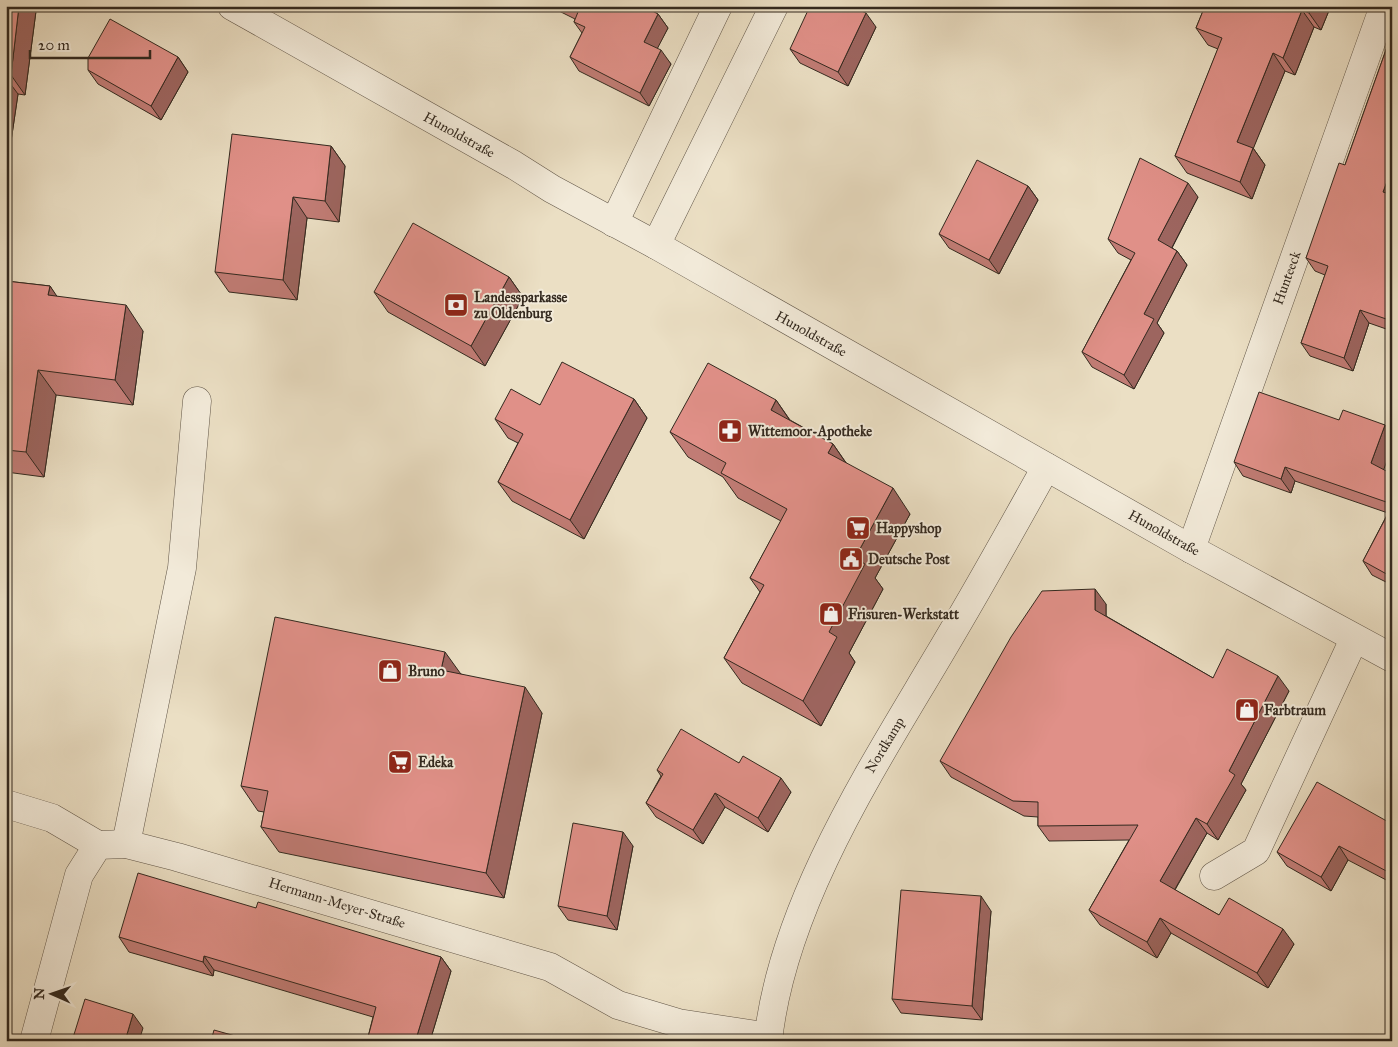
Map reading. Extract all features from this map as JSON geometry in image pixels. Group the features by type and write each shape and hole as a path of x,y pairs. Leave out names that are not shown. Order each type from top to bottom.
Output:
{"street":[{"name":"Hunoldstraße","path":"232,6 1191,549 1392,658"},
{"path":"614,223 718,6"},
{"path":"656,246 774,6"},
{"name":"Hunteeck","path":"1191,549 1384,6"},
{"path":"126,844 182,568 197,401"},
{"name":"Nordkamp","path":"769,1039 782,976 798,922 844,817 976,593 1046,467"},
{"path":"1214,876 1256,851 1354,639"},
{"path":"6,804 52,818 98,845 79,875 34,1041"},
{"name":"Hermann-Meyer-Straße","path":"98,845 126,844 177,857 550,967 618,1005 669,1020 769,1039"}],"building":[{"path":"6,6 19,6 11,75 6,74"},
{"path":"566,6 643,6 658,14 644,42 661,50 640,93 570,57 585,27 574,22 578,12"},
{"path":"810,6 851,6 866,13 838,72 790,49"},
{"path":"1205,6 1312,6 1309,13 1302,10 1283,58 1273,53 1237,142 1253,148 1240,182 1175,156 1222,38 1196,28"},
{"path":"110,19 178,57 151,106 88,70 88,58"},
{"path":"1392,33 1392,168 1383,192 1392,195 1392,321 1360,310 1344,358 1301,343 1328,266 1306,258 1339,163 1345,165"},
{"path":"232,134 331,146 325,201 293,197 283,280 215,272"},
{"path":"1140,158 1188,183 1158,240 1177,251 1144,314 1154,319 1124,375 1082,352 1135,253 1108,239"},
{"path":"977,160 1028,186 989,260 939,234"},
{"name":"Landessparkasse zu Oldenburg","path":"413,223 509,277 471,346 374,292"},
{"path":"6,281 50,286 48,295 126,305 115,380 38,370 26,452 6,450"},
{"path":"562,362 634,399 570,520 498,482 523,434 495,419 511,389 540,405"},
{"path":"708,363 776,400 771,410 833,444 828,453 893,488 855,558 865,564 829,632 837,637 803,701 724,658 764,585 750,578 787,509 721,473 726,463 670,432"},
{"path":"1259,392 1339,420 1343,410 1385,425 1371,463 1392,474 1392,504 1285,467 1281,479 1234,462"},
{"path":"1392,506 1392,577 1363,561"},
{"path":"1095,589 1095,610 1213,678 1227,649 1278,676 1229,771 1235,775 1207,824 1196,818 1160,881 1219,915 1229,898 1283,929 1257,973 1160,918 1147,942 1089,910 1138,825 1038,826 1038,802 1013,801 940,761 1011,637 1042,591"},
{"name":"Edeka","path":"275,617 445,652 441,670 525,687 486,873 261,827 268,791 241,786"},
{"path":"681,729 739,763 743,756 781,778 758,818 715,793 693,830 646,803 663,774 657,770"},
{"path":"1317,782 1392,824 1392,874 1339,846 1321,877 1277,852"},
{"path":"573,823 623,832 607,916 558,906"},
{"path":"138,873 256,908 258,902 441,957 416,1039 423,1041 367,1041 376,1007 204,956 203,962 119,937"},
{"path":"901,890 981,896 972,1006 892,999"},
{"path":"85,999 133,1014 125,1041 72,1041"},
{"path":"214,1030 253,1041 211,1041"},
{"path":"1091,1038 1126,1041 1090,1041"}],"place":[{"name":"Landessparkasse zu Oldenburg","path":"456,305"},
{"name":"Wittemoor-Apotheke","path":"730,431"},
{"name":"Happyshop","path":"858,528"},
{"name":"Deutsche Post","path":"851,559"},
{"name":"Frisuren-Werkstatt","path":"831,614"},
{"name":"Bruno","path":"390,671"},
{"name":"Farbtraum","path":"1247,710"},
{"name":"Edeka","path":"400,762"}]}
